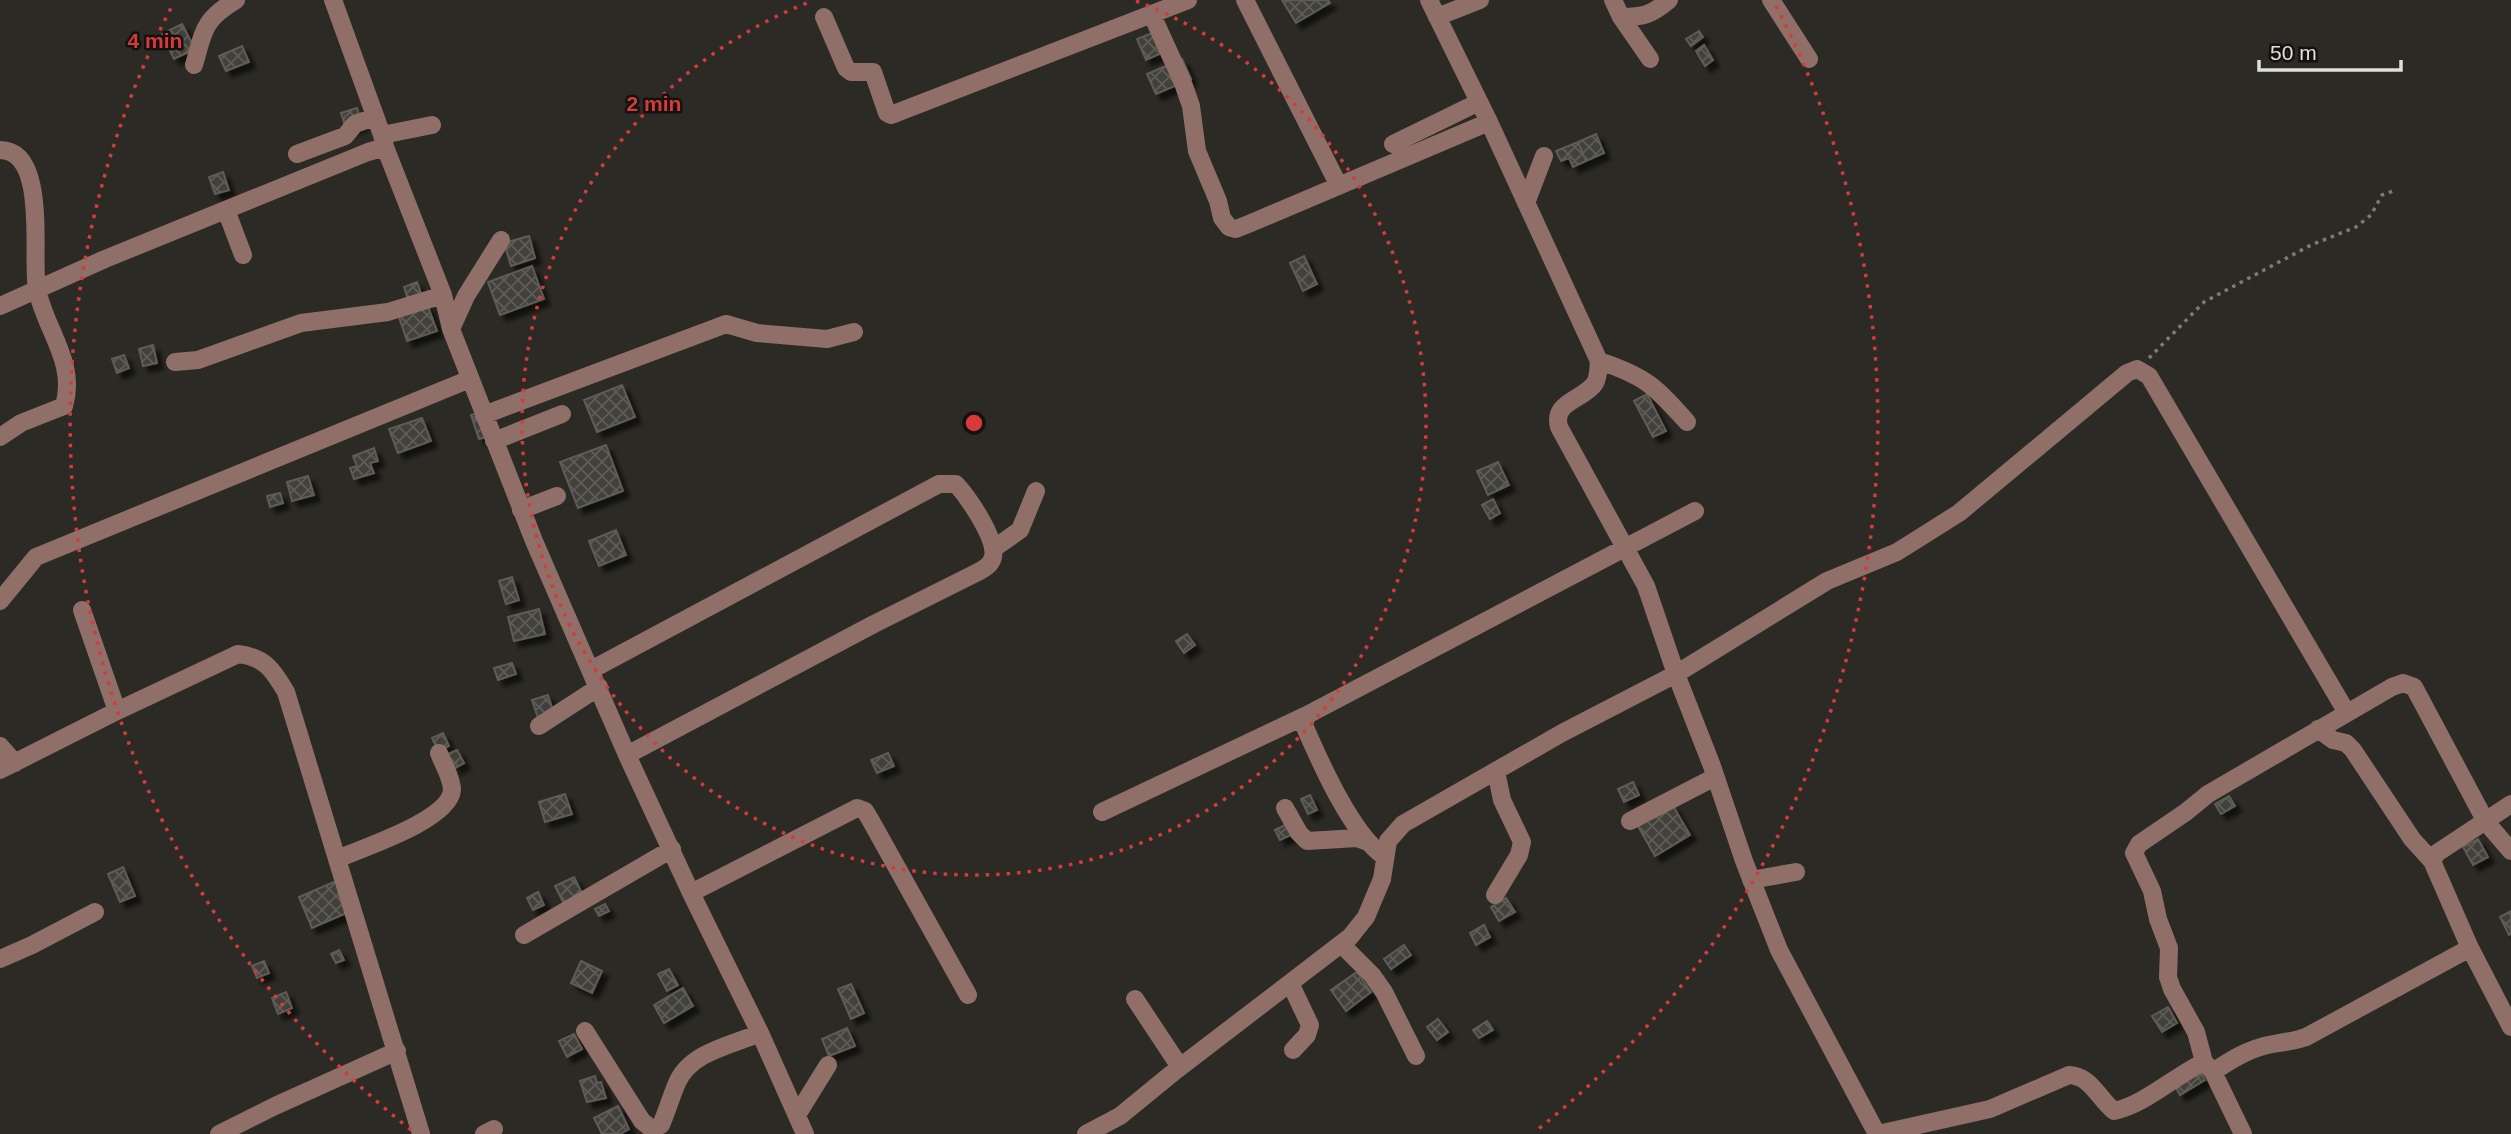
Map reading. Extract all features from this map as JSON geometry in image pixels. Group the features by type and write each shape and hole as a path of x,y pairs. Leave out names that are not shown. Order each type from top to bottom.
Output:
{"street":[{"path":"194,65 205,25 218,11 236,0"},
{"path":"332,0 443,295 451,329 521,510 627,755 806,1134"},
{"path":"824,17 846,68 851,72 873,72 887,113 891,115 1188,0"},
{"path":"1245,0 1339,186"},
{"path":"1429,0 1489,122 1598,361 1595,384 1560,410 1557,418 1559,427 1646,586 1751,880 1779,950 1877,1134 1990,1109 2069,1075 2080,1076 2090,1084 2102,1102 2114,1111 2127,1108 2182,1072 2208,1067 2238,1055 2306,1037 2470,948"},
{"path":"1437,17 1480,0"},
{"path":"1613,0 1621,17 1650,59"},
{"path":"1621,17 1641,17 1656,12 1669,0"},
{"path":"1771,0 1809,59"},
{"path":"1152,15 1184,83 1191,106 1196,151 1218,201 1222,218 1229,227 1236,229 1251,223 1489,122"},
{"path":"1393,144 1479,102"},
{"path":"297,154 345,136 355,124 375,117"},
{"path":"0,306 368,152 384,141 432,125"},
{"path":"0,150 7,150 23,163 30,181 36,208 37,289 64,361 68,394 64,406 21,423 0,437"},
{"path":"1526,203 1544,156"},
{"path":"226,210 243,255"},
{"path":"451,329 466,296 501,240"},
{"path":"175,362 198,360 301,323 388,312 443,295"},
{"path":"484,415 726,324 757,333 827,339 854,332"},
{"path":"1598,361 1628,370 1649,382 1687,422"},
{"path":"1086,1134 1120,1115 1350,937 1366,917 1382,879 1388,841 1403,824 1562,733 1676,674 1827,581 1897,552 1959,513 2127,373 2137,369 2149,376 2347,713"},
{"path":"0,601 20,573 36,557 470,379"},
{"path":"495,441 562,414"},
{"path":"591,670 939,484 956,484 969,499 993,550"},
{"path":"627,755 989,565 993,550 1020,530 1036,491"},
{"path":"521,510 557,496"},
{"path":"1102,812 1307,715 1695,511"},
{"path":"82,610 117,711"},
{"path":"0,746 8,767 117,711 238,654 251,655 272,668 286,692 421,1134"},
{"path":"2243,1134 2208,1067 2196,1032 2172,989 2168,977 2169,948 2158,919 2152,891 2134,853 2139,844 2208,794 2403,683 2414,687 2486,822 2511,851"},
{"path":"540,726 599,687"},
{"path":"1307,715 1304,725 1351,818 1368,842 1385,857"},
{"path":"2318,729 2333,740 2346,743 2353,750 2412,839 2432,861 2470,948 2511,1027"},
{"path":"337,859 435,815 449,800 452,789 439,753"},
{"path":"1495,895 1519,855 1522,842 1502,800 1496,771"},
{"path":"1630,821 1715,777"},
{"path":"2432,861 2437,853 2511,804"},
{"path":"691,893 857,808 865,811 871,821 968,995"},
{"path":"1284,808 1307,841 1357,838 1368,842"},
{"path":"524,936 672,849"},
{"path":"1751,880 1796,872"},
{"path":"0,959 95,912"},
{"path":"1341,944 1372,975 1384,992 1416,1056"},
{"path":"1290,983 1310,1025 1307,1035 1293,1050"},
{"path":"1135,999 1180,1067"},
{"path":"585,1031 642,1121 652,1129 661,1125 677,1083 686,1068 722,1047 760,1033"},
{"path":"219,1134 397,1051"},
{"path":"797,1115 828,1065"}],"path":[{"path":"2137,369 2204,302 2311,245 2356,227 2371,215 2382,195 2396,190"}],"building":[{"path":"1282,0 1328,0 1330,3 1296,23"},
{"path":"182,24 195,49 174,59 162,34"},
{"path":"1157,31 1166,51 1146,60 1137,39"},
{"path":"1699,31 1703,37 1691,46 1686,39"},
{"path":"1704,45 1713,60 1705,66 1696,51"},
{"path":"242,46 249,62 226,71 219,56"},
{"path":"1182,59 1191,79 1156,94 1147,74"},
{"path":"357,108 362,125 346,129 341,113"},
{"path":"1596,134 1604,153 1586,161 1578,142"},
{"path":"1578,142 1586,161 1573,167 1569,158 1561,161 1556,151"},
{"path":"223,172 229,190 215,194 209,177"},
{"path":"529,236 535,258 511,266 504,243"},
{"path":"1304,256 1317,284 1303,291 1290,263"},
{"path":"532,266 544,299 500,315 488,282"},
{"path":"417,282 423,299 409,303 404,287"},
{"path":"427,304 437,331 407,341 398,314"},
{"path":"153,345 157,363 143,366 139,349"},
{"path":"124,355 129,368 117,373 112,359"},
{"path":"622,385 635,417 597,432 584,400"},
{"path":"1647,394 1666,431 1653,437 1634,401"},
{"path":"482,412 490,436 479,439 471,415"},
{"path":"422,418 431,441 398,453 389,429"},
{"path":"606,445 623,491 578,508 560,462"},
{"path":"374,448 378,461 370,463 374,473 354,479 350,468 357,466 353,456"},
{"path":"1498,462 1509,485 1488,495 1477,471"},
{"path":"308,476 314,495 292,501 287,482"},
{"path":"280,493 283,503 270,507 267,496"},
{"path":"1493,499 1500,513 1490,519 1482,505"},
{"path":"616,530 626,555 599,566 589,541"},
{"path":"512,577 519,600 506,604 499,581"},
{"path":"539,609 545,634 514,641 508,617"},
{"path":"1187,634 1195,645 1184,653 1176,641"},
{"path":"512,663 516,674 498,680 494,668"},
{"path":"548,695 554,714 538,718 532,700"},
{"path":"443,733 449,746 438,751 432,738"},
{"path":"457,750 464,763 455,768 448,754"},
{"path":"888,753 894,766 877,773 871,760"},
{"path":"1633,782 1639,795 1624,802 1618,789"},
{"path":"565,794 572,814 545,822 539,802"},
{"path":"1310,795 1317,810 1308,814 1301,799"},
{"path":"2229,796 2235,806 2221,814 2215,804"},
{"path":"1673,806 1690,835 1655,856 1638,826"},
{"path":"1287,824 1293,834 1280,840 1275,830"},
{"path":"2478,839 2488,857 2473,865 2463,847"},
{"path":"123,867 135,896 120,902 108,874"},
{"path":"574,877 584,897 565,906 555,886"},
{"path":"336,881 349,912 312,928 299,897"},
{"path":"538,892 544,905 533,910 527,898"},
{"path":"1506,898 1515,912 1499,921 1491,907"},
{"path":"605,904 609,911 599,916 595,909"},
{"path":"2511,911 2511,934 2509,935 2500,917"},
{"path":"1484,925 1490,937 1476,945 1470,933"},
{"path":"1404,945 1411,955 1391,969 1384,959"},
{"path":"339,950 344,960 336,963 331,954"},
{"path":"264,961 269,973 257,978 252,966"},
{"path":"581,961 602,971 592,993 571,983"},
{"path":"669,969 678,985 667,991 658,974"},
{"path":"1357,972 1371,992 1346,1011 1331,990"},
{"path":"851,984 864,1013 851,1019 838,989"},
{"path":"683,988 693,1006 664,1023 654,1005"},
{"path":"286,992 292,1008 278,1014 272,998"},
{"path":"2168,1007 2177,1023 2162,1032 2152,1016"},
{"path":"1438,1019 1448,1032 1437,1040 1427,1027"},
{"path":"1487,1021 1493,1030 1479,1038 1473,1030"},
{"path":"847,1028 855,1046 829,1056 822,1039"},
{"path":"574,1034 582,1049 567,1057 559,1041"},
{"path":"2197,1067 2205,1080 2180,1095 2173,1082"},
{"path":"595,1076 597,1083 601,1082 606,1098 587,1102 580,1081"},
{"path":"618,1106 629,1129 620,1134 602,1134 594,1118"}]}
